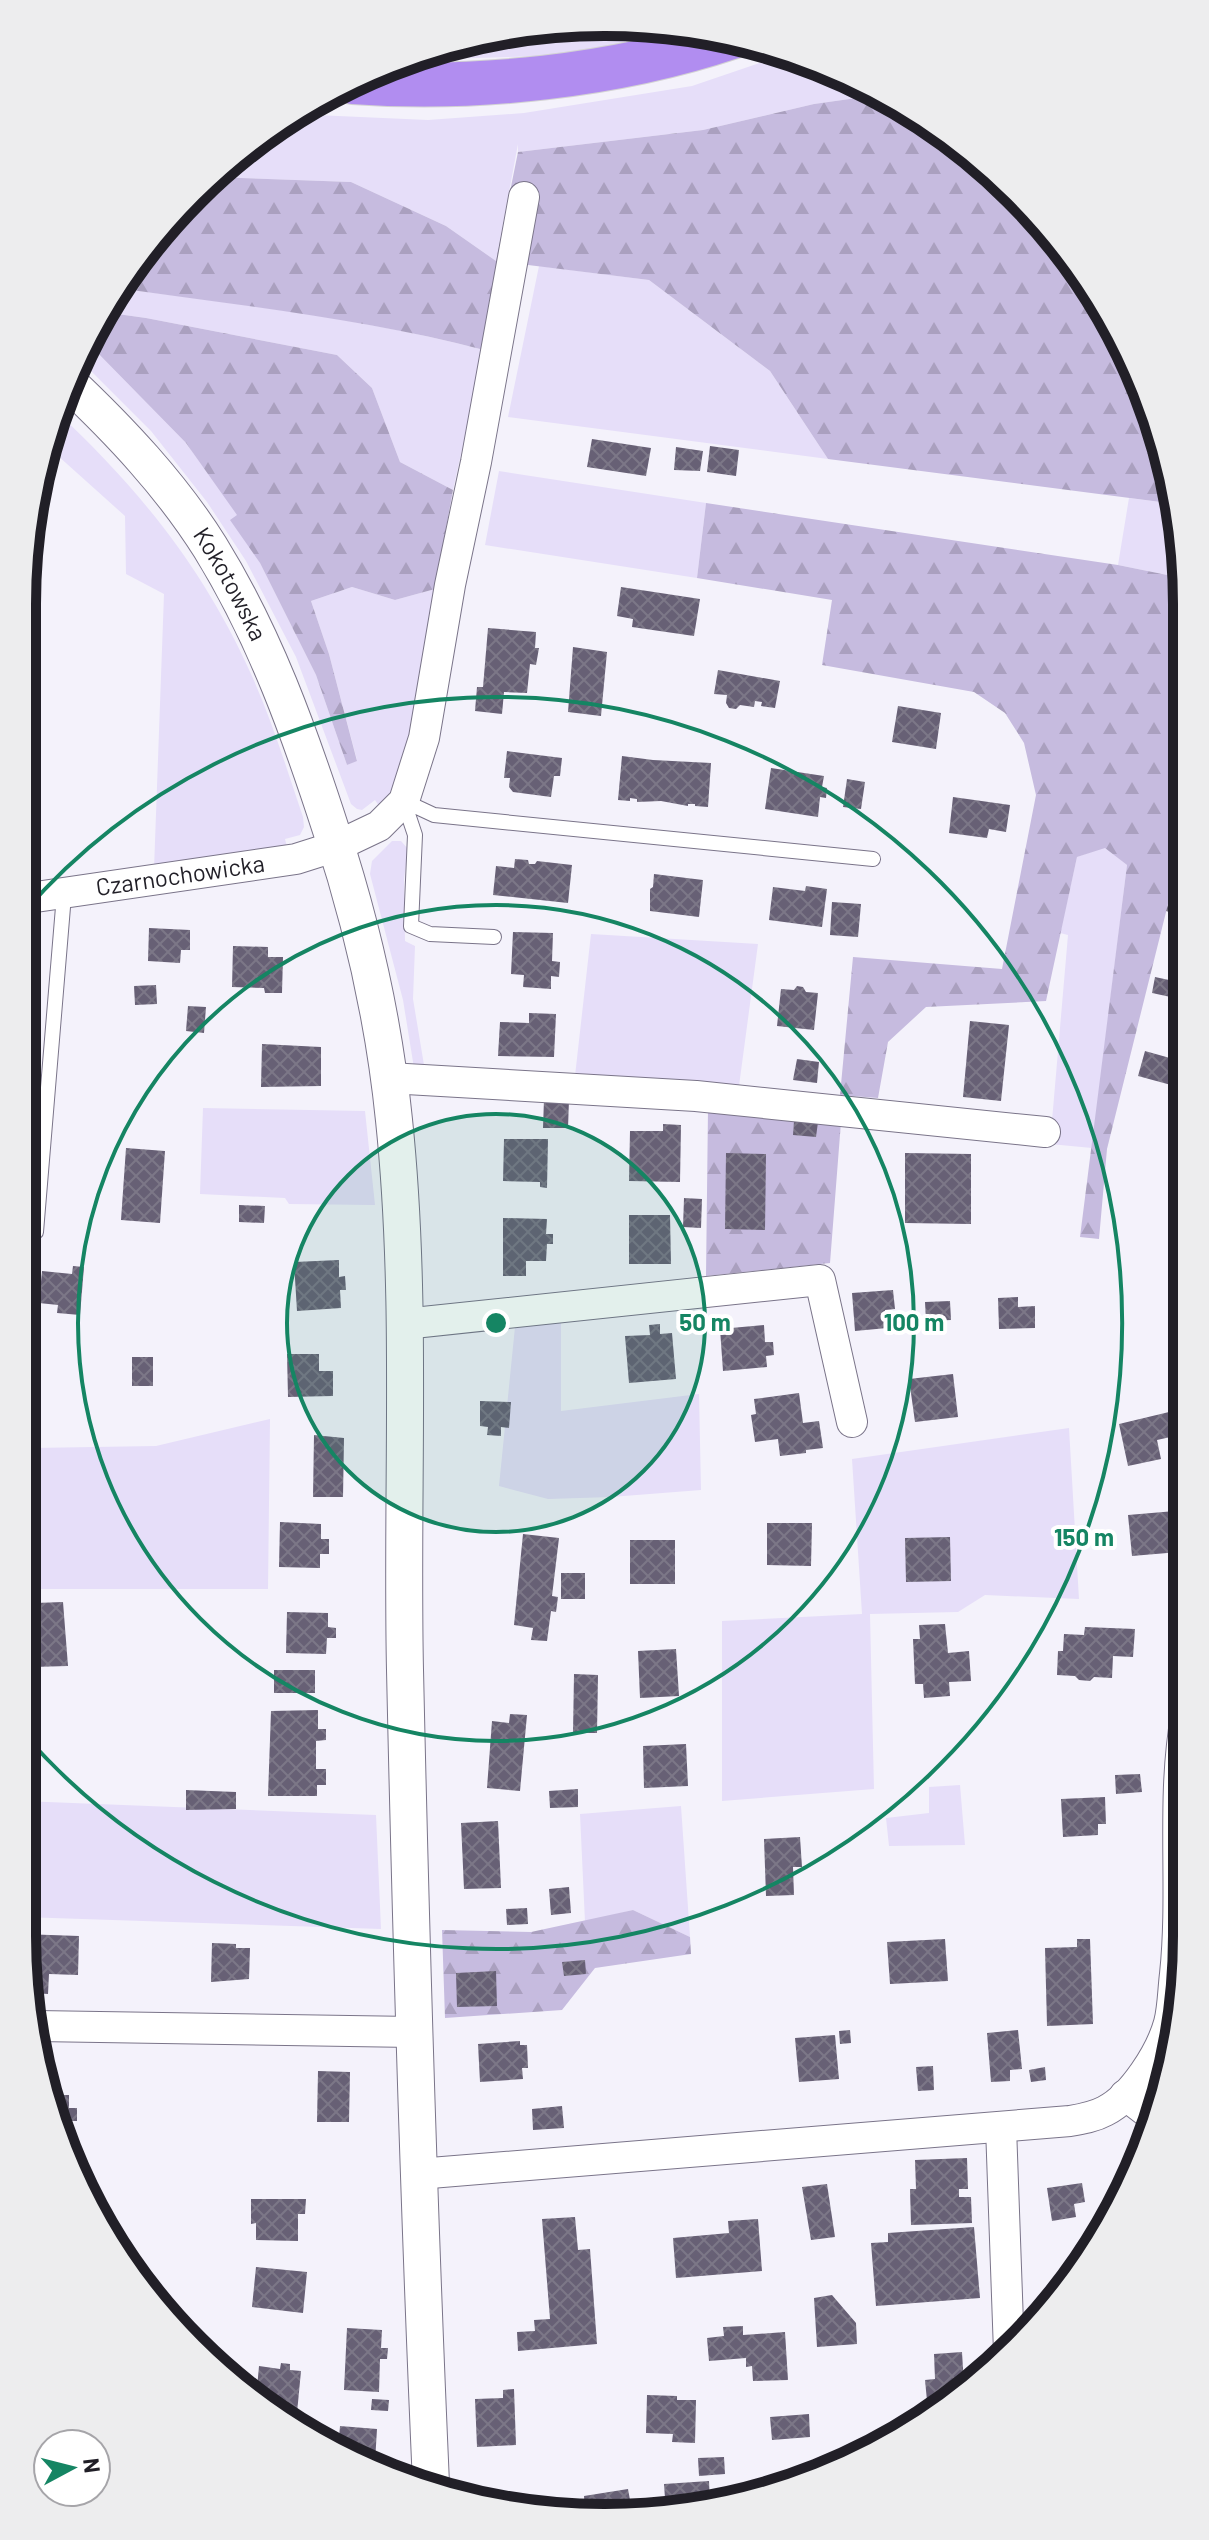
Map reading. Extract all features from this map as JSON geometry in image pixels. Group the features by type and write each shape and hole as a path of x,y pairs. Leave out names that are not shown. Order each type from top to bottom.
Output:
{"highway":[{"path":"377,84 524,78 614,66 706,46"}],"street":[{"path":"404,801 424,738 524,197"},
{"name":"Kokotowska","path":"77,391 137,450 208,543 269,655 334,837 379,1010 389,1078 402,1229 403,1594 413,2032 431,2477"},
{"name":"Czarnochowicka","path":"36,898 285,862 334,837 385,823 404,801"},
{"path":"389,1078 696,1096 1045,1132"},
{"path":"404,1324 820,1280 852,1422"},
{"path":"44,2026 413,2032"},
{"path":"418,2174 1089,2118 1108,2110 1125,2095 1151,2062 1163,2040"},
{"path":"1125,2095 1145,2111"},
{"path":"1001,2127 1008,2335"}],"lane":[{"path":"404,801 434,815 873,859"},
{"path":"404,801 415,835 411,926 430,934 494,937"},
{"path":"36,1232 64,895"}],"shaded area":[{"path":"567,37 645,37 583,55 445,59 494,47"},
{"path":"768,60 822,79 861,97 814,104 703,130 518,152 518,144 496,261 446,226 351,182 229,178 258,153 315,115 428,120 524,113 692,86"},
{"path":"539,266 649,280 770,371 828,459 508,417"},
{"path":"131,290 348,321 484,350 453,490 400,462 372,388 337,355 116,314"},
{"path":"96,351 186,443 238,515 231,520 260,563 316,675 347,765 357,760 329,654 311,601 352,587 395,600 435,589 411,734 404,762 381,809 375,800 362,810 351,804 296,657 246,561 207,502 151,431 88,368"},
{"path":"66,421 116,471 168,533 233,636 266,709 303,817 304,827 300,835 285,839 287,847 154,869 164,594 126,574 125,516 56,454"},
{"path":"499,471 706,503 697,578 485,545"},
{"path":"1129,498 1163,502 1172,576 1118,565"},
{"path":"392,841 401,841 408,849 404,879 405,941 415,946 413,999 425,1071 414,1068 403,1000 370,874 372,861"},
{"path":"1105,847 1127,865 1092,1148 1050,1144 1068,935 1060,933 1077,857"},
{"path":"591,934 758,944 739,1086 575,1076"},
{"path":"203,1108 365,1111 375,1205 289,1204 285,1198 200,1194"},
{"path":"561,1321 561,1411 699,1394 701,1490 548,1499 499,1486 515,1327"},
{"path":"270,1419 268,1589 36,1589 36,1448 156,1446"},
{"path":"1069,1428 1079,1599 985,1595 958,1612 870,1614 874,1789 722,1801 722,1621 862,1614 852,1459"},
{"path":"960,1785 965,1845 889,1846 886,1818 929,1813 929,1787"},
{"path":"36,1802 376,1815 381,1929 36,1917"},
{"path":"681,1806 690,1937 633,1910 585,1922 580,1814"}],"green space":[{"path":"861,97 889,112 951,153 1032,230 1077,289 1114,353 1143,422 1163,502 828,459 770,371 649,280 497,261 484,350 348,321 131,290 177,230 229,178 351,182 446,226 496,261 518,152 703,130 814,104"},
{"path":"116,314 337,355 372,388 400,462 453,490 435,589 395,600 352,587 311,601 329,654 357,761 347,765 316,675 260,563 230,520 237,515 186,443 96,351"},
{"path":"706,503 1118,565 1172,576 1173,892 1107,1149 1099,1239 1080,1237 1127,865 1105,848 1077,857 1046,1001 926,1007 888,1042 878,1098 840,1095 853,957 1002,969 1036,795 1024,743 1005,713 974,692 822,665 832,600 697,578"},
{"path":"708,1109 841,1122 830,1263 706,1276"},
{"path":"633,1910 690,1937 691,1954 595,1968 562,2010 445,2018 442,1930 531,1932"}],"building":[{"path":"592,439 651,448 646,476 587,467"},
{"path":"710,446 739,450 736,476 707,472"},
{"path":"676,447 703,451 700,471 674,470"},
{"path":"621,587 700,599 694,636 632,627 633,619 617,616"},
{"path":"488,628 536,632 535,648 539,648 536,665 530,664 527,693 504,692 502,714 475,711 477,687 483,687"},
{"path":"573,647 607,652 601,716 568,712"},
{"path":"718,670 780,681 775,708 761,706 762,702 755,701 754,707 740,705 736,709 729,708 727,695 714,694"},
{"path":"898,706 941,713 936,749 892,742"},
{"path":"507,751 562,758 560,776 554,776 551,797 513,792 509,787 510,778 504,778"},
{"path":"622,756 711,763 708,807 661,801 637,802 637,799 630,798 630,801 618,800"},
{"path":"771,768 824,776 822,787 827,788 826,798 820,797 818,817 765,809"},
{"path":"847,779 865,782 861,809 843,807"},
{"path":"953,797 1010,805 1006,832 989,829 987,838 949,833"},
{"path":"515,859 528,860 529,864 537,861 572,865 568,903 493,895 496,866 514,868"},
{"path":"654,874 703,880 699,917 650,911"},
{"path":"806,886 827,889 822,927 769,920 773,887 805,891"},
{"path":"1172,893 1173,893 1173,913 1166,911"},
{"path":"832,902 861,904 858,937 830,935"},
{"path":"149,928 190,930 190,950 181,950 180,963 148,961"},
{"path":"513,932 553,933 552,961 560,962 559,977 551,976 551,989 523,987 524,975 511,974"},
{"path":"233,946 268,947 268,957 283,957 282,993 265,993 264,988 232,987"},
{"path":"1155,977 1173,981 1173,998 1152,993"},
{"path":"156,985 157,1004 135,1005 134,986"},
{"path":"797,986 803,987 806,992 818,993 814,1030 777,1026 781,989 794,990"},
{"path":"188,1006 206,1007 204,1033 186,1031"},
{"path":"529,1013 556,1014 554,1057 498,1056 500,1022 529,1023"},
{"path":"970,1021 1009,1025 1001,1101 963,1097"},
{"path":"262,1044 321,1047 321,1086 261,1087"},
{"path":"1145,1051 1173,1059 1171,1085 1138,1076"},
{"path":"797,1059 819,1062 817,1083 793,1080"},
{"path":"544,1099 569,1100 568,1128 543,1128"},
{"path":"794,1121 818,1122 816,1137 793,1135"},
{"path":"663,1124 681,1125 680,1182 629,1181 630,1131 663,1131"},
{"path":"504,1139 548,1139 547,1188 540,1187 540,1182 503,1181"},
{"path":"126,1148 165,1151 160,1223 121,1220"},
{"path":"726,1153 766,1154 765,1230 725,1229"},
{"path":"905,1153 971,1154 971,1224 905,1223"},
{"path":"684,1198 702,1199 701,1228 683,1227"},
{"path":"239,1205 265,1206 264,1223 239,1222"},
{"path":"629,1215 670,1215 671,1264 629,1264"},
{"path":"503,1218 547,1219 546,1234 553,1234 553,1244 547,1244 546,1261 526,1261 526,1276 503,1276"},
{"path":"339,1260 339,1277 345,1276 346,1290 340,1290 341,1308 297,1311 294,1262"},
{"path":"73,1266 84,1267 80,1315 57,1313 58,1305 39,1303 42,1271 72,1274"},
{"path":"893,1290 895,1309 885,1310 887,1328 855,1331 852,1293"},
{"path":"1018,1297 1018,1307 1035,1306 1035,1328 999,1329 998,1298"},
{"path":"950,1301 951,1320 926,1321 925,1302"},
{"path":"660,1324 660,1334 672,1333 676,1379 629,1383 625,1336 650,1335 649,1325"},
{"path":"764,1325 765,1342 773,1342 774,1355 766,1356 767,1367 723,1371 720,1329"},
{"path":"287,1354 319,1354 319,1371 333,1371 333,1396 288,1397"},
{"path":"132,1357 153,1357 153,1386 132,1386"},
{"path":"953,1374 958,1417 915,1422 909,1379"},
{"path":"799,1393 803,1423 819,1421 823,1448 780,1456 778,1439 755,1442 751,1415 756,1414 754,1399"},
{"path":"480,1401 511,1402 509,1428 501,1427 501,1436 487,1435 488,1427 480,1426"},
{"path":"1169,1412 1173,1436 1157,1440 1161,1459 1128,1466 1119,1424"},
{"path":"314,1435 344,1438 343,1497 313,1497"},
{"path":"1173,1511 1173,1553 1132,1556 1128,1515"},
{"path":"280,1522 321,1524 321,1539 329,1539 329,1554 320,1554 320,1568 279,1567"},
{"path":"767,1523 812,1523 811,1566 767,1565"},
{"path":"523,1534 559,1538 552,1596 558,1597 556,1612 551,1611 547,1641 531,1640 533,1628 514,1625"},
{"path":"950,1537 951,1581 906,1582 905,1538"},
{"path":"630,1540 675,1540 675,1584 630,1584"},
{"path":"561,1573 585,1573 585,1599 561,1599"},
{"path":"63,1602 68,1666 36,1667 36,1603"},
{"path":"287,1612 328,1613 328,1627 336,1628 336,1638 327,1638 326,1654 286,1653"},
{"path":"945,1624 948,1653 969,1651 971,1681 949,1682 950,1696 924,1698 923,1684 915,1684 913,1639 920,1639 919,1625"},
{"path":"1085,1627 1135,1629 1133,1657 1113,1656 1112,1678 1094,1677 1090,1681 1057,1675 1058,1651 1063,1651 1064,1634 1084,1635"},
{"path":"676,1649 679,1696 640,1698 638,1651"},
{"path":"274,1670 315,1670 315,1693 274,1693"},
{"path":"574,1674 598,1675 597,1733 573,1733"},
{"path":"318,1710 318,1729 326,1729 326,1740 316,1741 316,1769 326,1769 326,1785 317,1785 317,1796 268,1796 271,1711"},
{"path":"510,1714 527,1715 520,1791 487,1788 492,1721 509,1723"},
{"path":"686,1744 688,1786 644,1788 643,1746"},
{"path":"1140,1774 1142,1792 1116,1794 1115,1775"},
{"path":"578,1789 578,1807 550,1808 549,1791"},
{"path":"186,1790 236,1792 236,1809 186,1810"},
{"path":"1105,1797 1106,1824 1098,1824 1098,1835 1063,1837 1061,1799"},
{"path":"498,1821 501,1888 464,1889 461,1823"},
{"path":"800,1837 802,1867 793,1867 794,1895 766,1896 764,1839"},
{"path":"569,1887 571,1913 551,1915 549,1889"},
{"path":"527,1908 528,1924 507,1925 506,1909"},
{"path":"36,1934 79,1936 78,1975 49,1974 48,1994 39,1993"},
{"path":"945,1939 948,1981 890,1984 887,1942"},
{"path":"1077,1939 1090,1939 1093,2024 1047,2026 1045,1948 1077,1947"},
{"path":"212,1943 250,1948 249,1979 211,1982"},
{"path":"585,1960 586,1974 564,1976 562,1962"},
{"path":"496,1971 497,2006 457,2007 456,1973"},
{"path":"850,2030 851,2043 840,2044 839,2031"},
{"path":"1018,2030 1022,2069 1010,2070 1010,2081 991,2082 987,2033"},
{"path":"835,2035 839,2079 799,2082 795,2038"},
{"path":"520,2041 520,2045 527,2045 528,2068 522,2068 523,2079 480,2082 478,2044"},
{"path":"933,2066 934,2090 918,2091 916,2067"},
{"path":"1045,2067 1046,2080 1031,2082 1029,2070"},
{"path":"318,2071 350,2072 349,2122 317,2122"},
{"path":"59,2095 69,2095 69,2108 77,2108 77,2121 69,2121 69,2126"},
{"path":"562,2106 564,2128 533,2130 532,2109"},
{"path":"967,2158 968,2189 959,2189 959,2197 971,2197 972,2223 911,2225 910,2189 916,2189 915,2160"},
{"path":"1082,2183 1085,2202 1074,2204 1076,2217 1052,2221 1047,2188"},
{"path":"827,2184 835,2237 811,2240 802,2187"},
{"path":"251,2199 306,2199 305,2214 298,2214 298,2241 256,2240 256,2223 251,2224"},
{"path":"575,2217 578,2250 590,2249 597,2344 518,2351 517,2332 535,2331 534,2320 550,2319 542,2219"},
{"path":"758,2219 762,2271 676,2278 673,2238 729,2233 728,2221"},
{"path":"974,2227 980,2298 876,2306 871,2243 888,2242 888,2233"},
{"path":"256,2267 307,2272 303,2313 252,2307"},
{"path":"832,2295 856,2323 857,2344 817,2347 814,2298"},
{"path":"743,2326 743,2335 785,2332 788,2380 753,2381 752,2366 746,2367 746,2358 709,2361 707,2338 724,2336 723,2327"},
{"path":"347,2328 382,2330 381,2348 388,2348 387,2359 380,2359 379,2392 344,2390"},
{"path":"962,2352 963,2376 927,2403 925,2380 935,2379 934,2354"},
{"path":"281,2363 290,2364 290,2370 301,2371 297,2413 257,2386 259,2366 280,2369"},
{"path":"514,2389 516,2445 477,2447 475,2399 503,2398 503,2390"},
{"path":"647,2395 696,2400 695,2443 672,2442 673,2434 646,2433"},
{"path":"372,2399 389,2400 388,2411 371,2410"},
{"path":"809,2414 810,2437 772,2440 770,2417"},
{"path":"340,2426 377,2429 375,2456 353,2445 339,2438"},
{"path":"724,2457 725,2474 699,2476 698,2458"},
{"path":"709,2481 710,2494 665,2500 664,2484"},
{"path":"628,2489 631,2503 585,2503 584,2496"}]}
